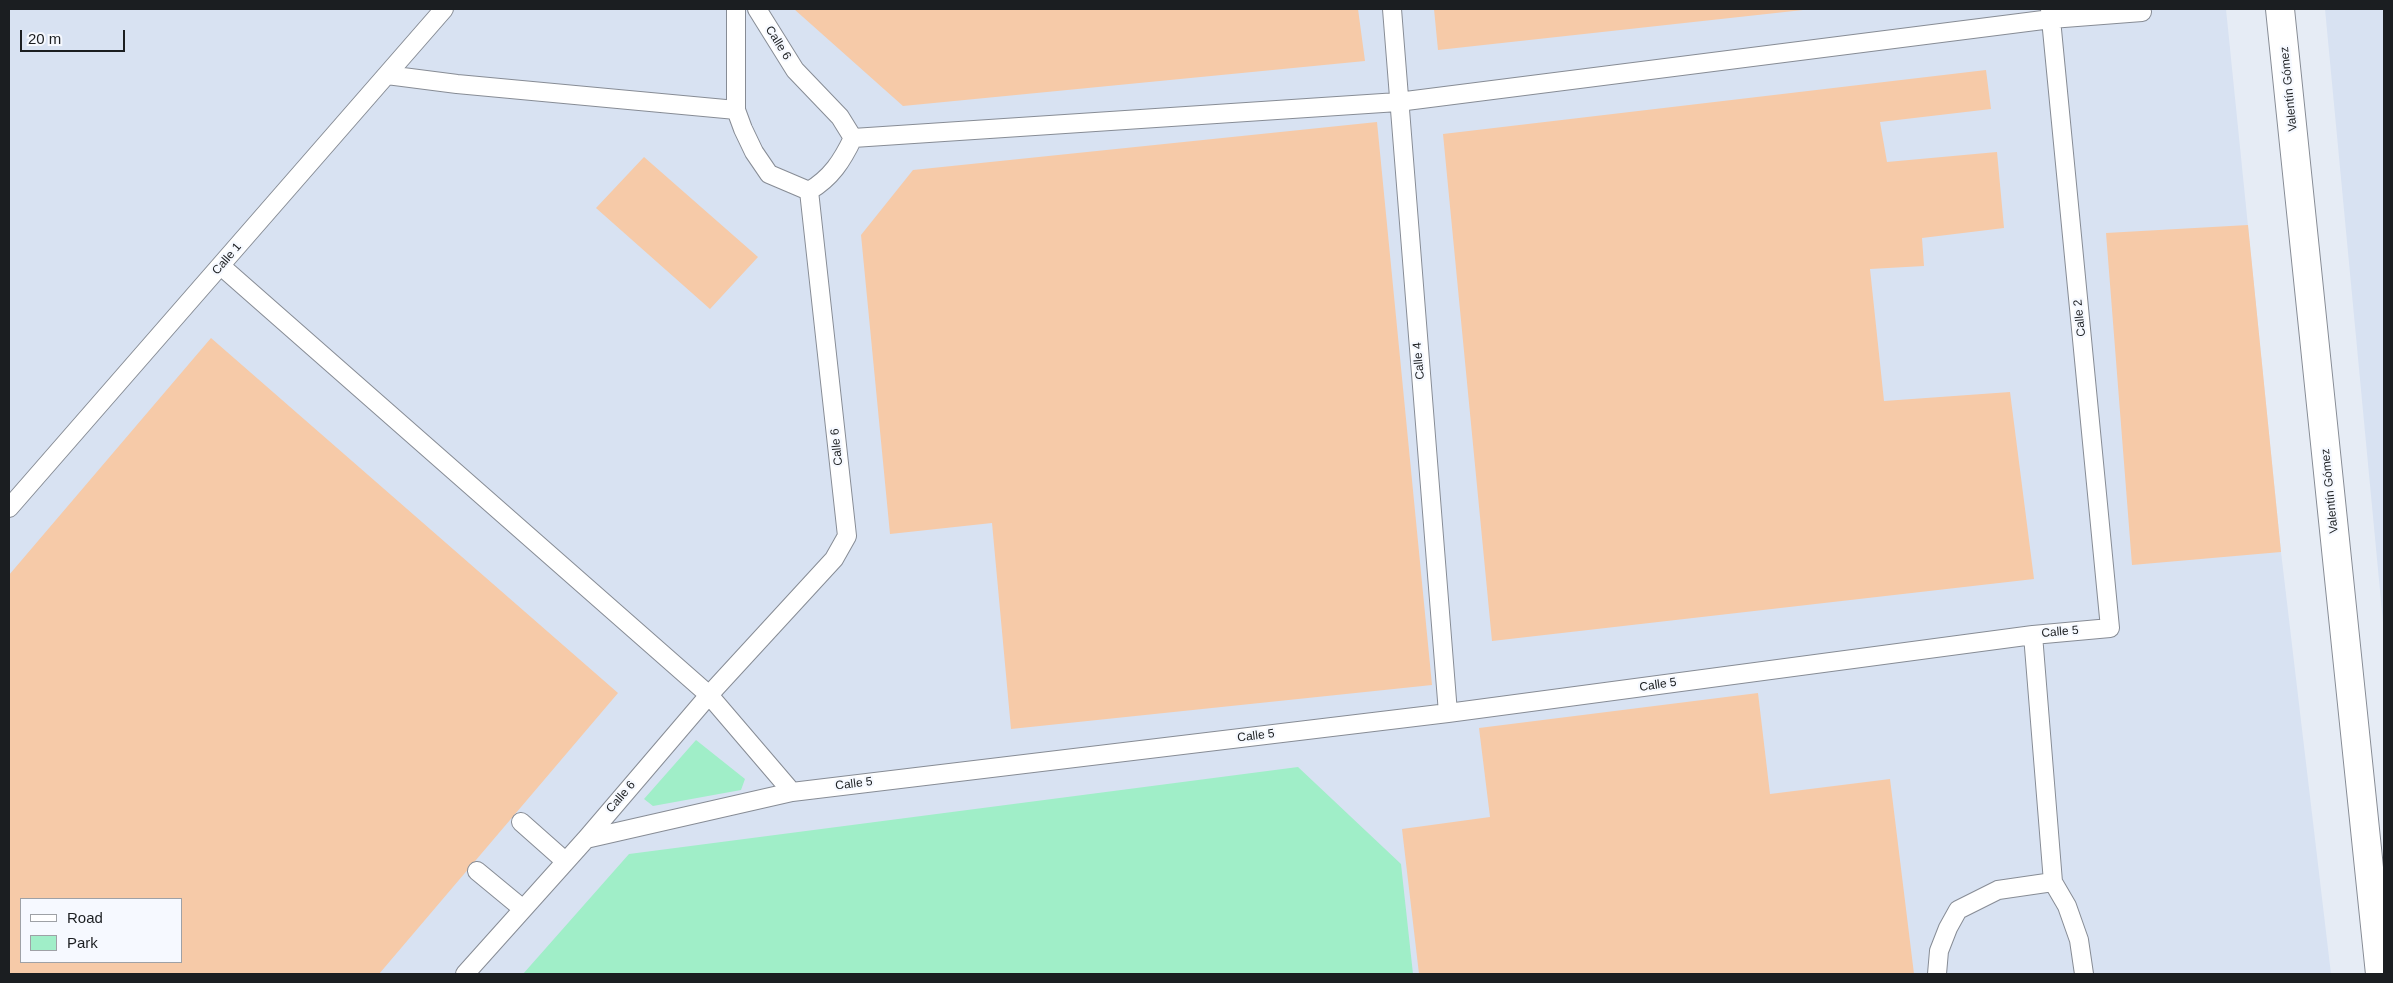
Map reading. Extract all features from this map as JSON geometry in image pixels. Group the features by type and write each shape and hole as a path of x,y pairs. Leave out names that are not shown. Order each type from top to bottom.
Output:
{"street":[{"name":"Valentín Gómez","path":"2280,9 2380,974"}],"lane":[{"name":"Calle 1","path":"9,508 444,9"},
{"path":"736,9 736,110 754,152 769,174 809,191 823,183 843,160 853,138 1398,102 2050,14 2142,12"},
{"name":"Calle 6","path":"757,9 795,70 840,117 853,138"},
{"name":"Calle 4","path":"1392,9 1448,713"},
{"name":"Calle 2","path":"2050,14 2110,628"},
{"path":"387,75 457,84 736,110"},
{"name":"Calle 6","path":"586,838 709,695 834,559 847,536 809,191"},
{"path":"221,266 709,695 792,792"},
{"name":"Calle 5","path":"586,838 792,792 1448,713 2033,635 2110,628"},
{"path":"2033,635 2054,882 2067,906 2080,940 2084,974"},
{"path":"521,822 565,862"},
{"path":"465,974 586,838"},
{"path":"477,871 523,909"},
{"path":"1937,974 1939,951 1948,928 1958,910 1998,890 2054,882"}],"shaded area":[{"path":"9,9 2226,9 2281,552 2331,974 9,974"},
{"path":"2325,9 2384,9 2384,633"}],"green space":[{"path":"696,740 745,779 741,790 653,806 644,799"},
{"path":"1298,767 1401,864 1413,974 523,974 629,854"}],"building":[{"path":"794,9 1358,9 1365,61 903,106"},
{"path":"1434,9 1803,9 1803,10 1438,50"},
{"path":"1986,70 1991,109 1880,122 1887,162 1997,152 2004,228 1922,238 1924,266 1870,269 1884,401 2010,392 2034,579 1492,641 1443,134"},
{"path":"1377,122 1432,685 1011,729 992,523 890,534 861,235 913,170"},
{"path":"644,157 758,257 710,309 596,208"},
{"path":"2248,225 2281,552 2132,565 2106,233"},
{"path":"211,338 618,693 379,974 9,974 9,575"},
{"path":"1758,693 1770,794 1890,779 1914,974 1419,974 1402,829 1490,817 1479,728"}]}
